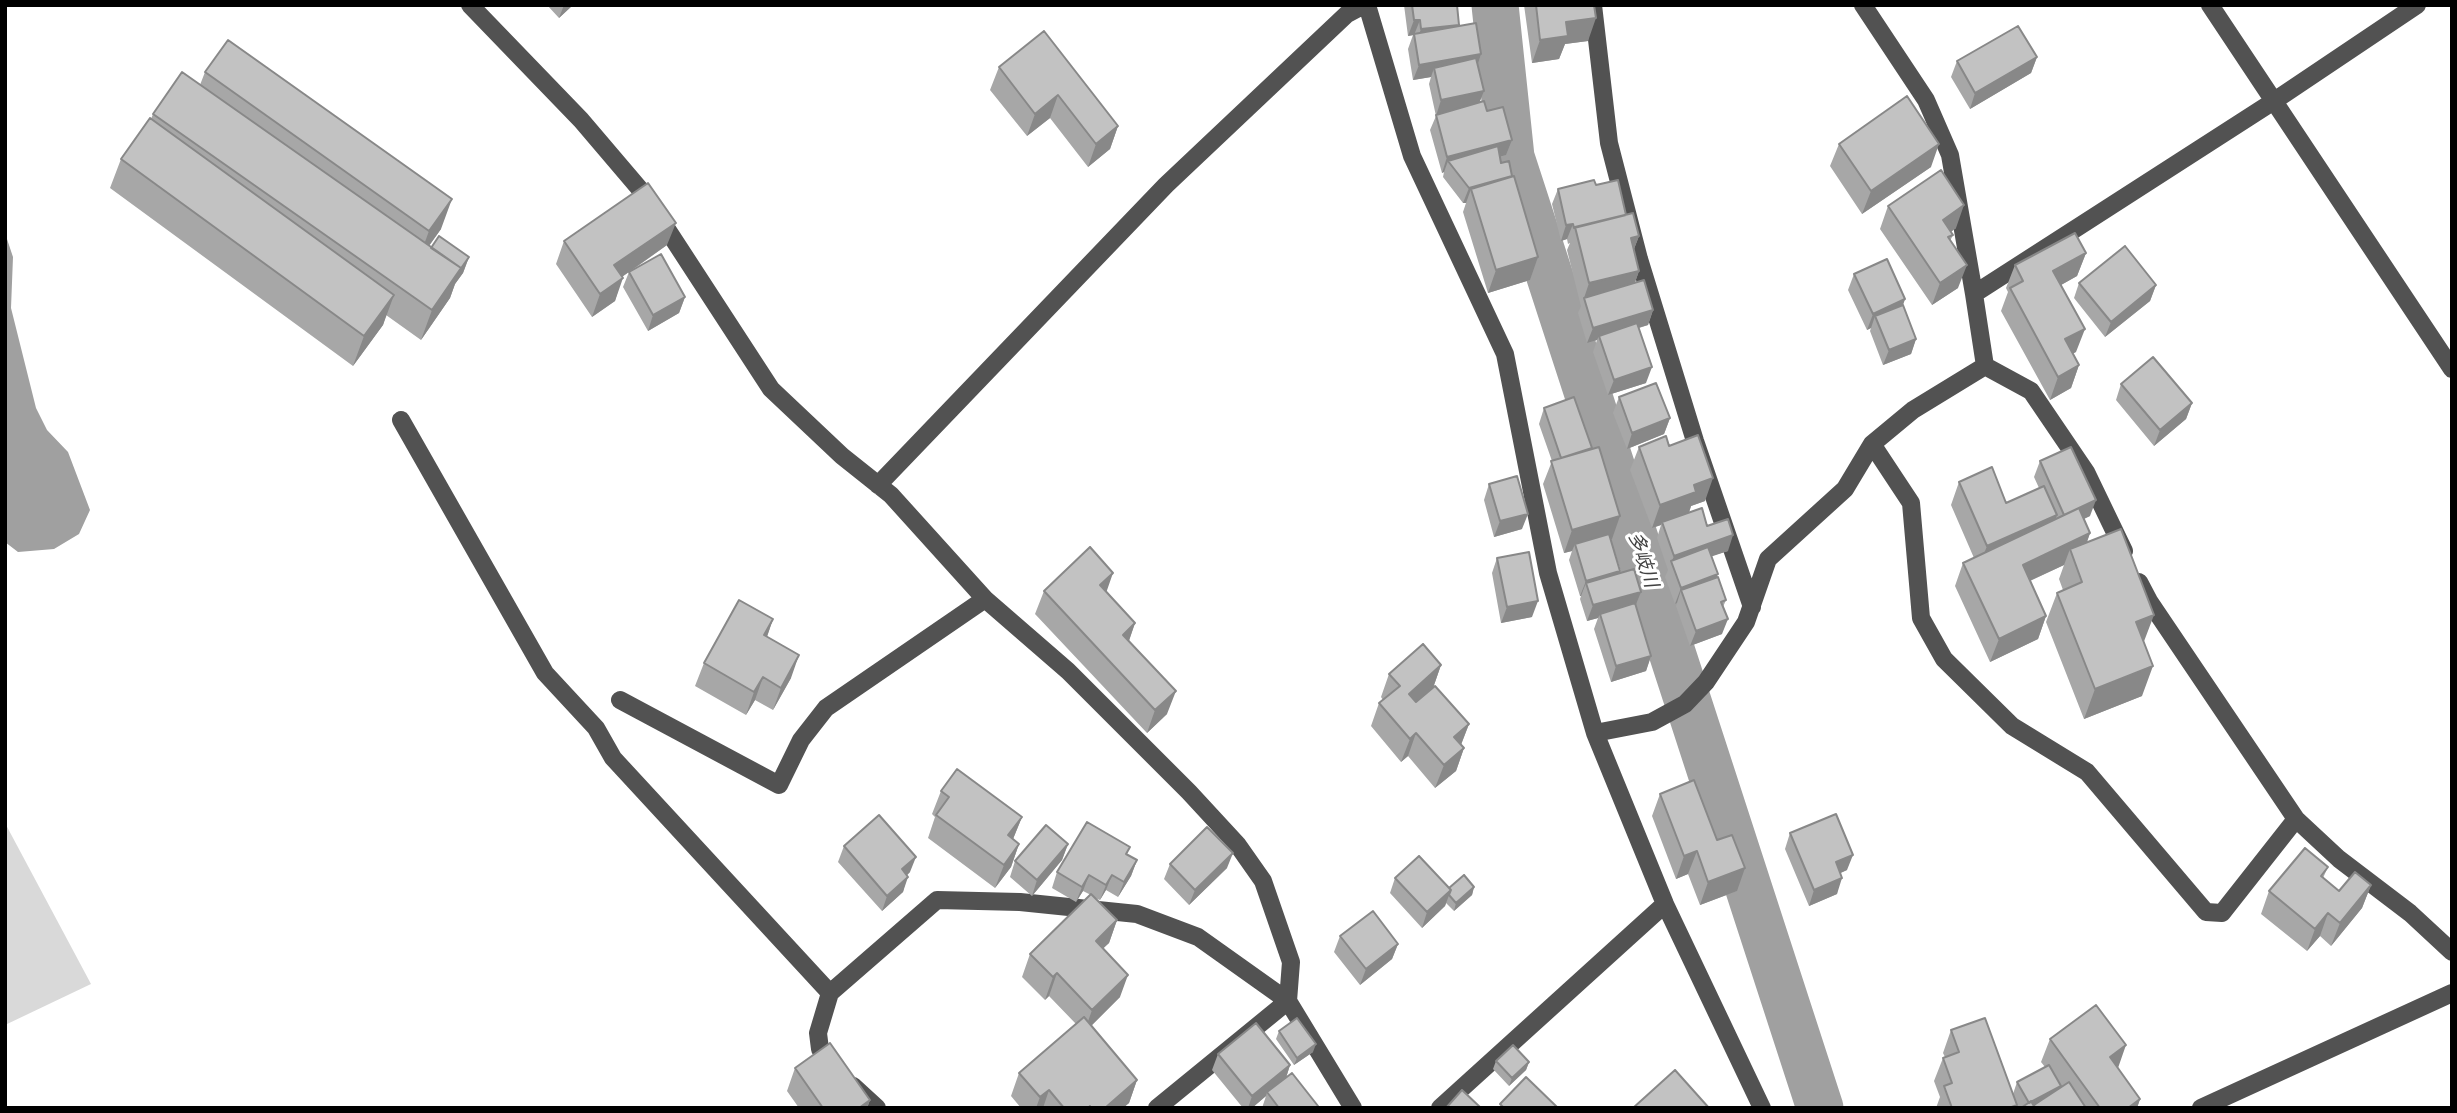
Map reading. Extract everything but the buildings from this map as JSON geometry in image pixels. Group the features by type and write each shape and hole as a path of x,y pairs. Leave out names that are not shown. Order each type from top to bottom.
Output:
{"street":[{"path":"470,5 581,120 644,194 771,388 891,495 985,599 1068,671 1237,844 1263,881 1291,962 1288,1001 1157,1108"},
{"path":"878,485 1166,186 1348,14 1366,5 1412,156 1505,354 1548,573 1595,733 1665,904 1762,1108"},
{"path":"1593,5 1609,143 1639,259 1695,441 1752,607"},
{"path":"1863,5 1926,100 1950,155 1985,366"},
{"path":"2210,5 2452,369"},
{"path":"1974,294 2274,102 2417,5"},
{"path":"1595,733 1652,722 1685,704 1706,681 1746,622 1768,559 1845,489 1872,444 1913,410 1985,366"},
{"path":"1985,366 2031,391 2086,472 2149,601 2296,819 2339,859 2410,913 2452,952"},
{"path":"401,420 545,673 596,728 612,758 831,993"},
{"path":"1872,444 1911,503 1921,618 1944,659 2012,726 2087,772 2206,912 2222,913 2296,819"},
{"path":"620,700 779,785 801,740 826,708 985,599"},
{"path":"877,1108 820,1049 818,1033 831,993 937,900 1020,902 1137,914 1198,937 1288,1001 1353,1108"},
{"path":"1440,1108 1665,904"},
{"path":"2201,1108 2452,993"}],"shaded area":[{"path":"5,233 13,257 11,308 36,408 47,430 68,452 90,510 79,534 54,549 18,552 5,542"},
{"path":"5,823 91,984 5,1025"}],"waterway":[{"name":"多岐川","path":"1495,5 1511,157 1820,1108"}]}
